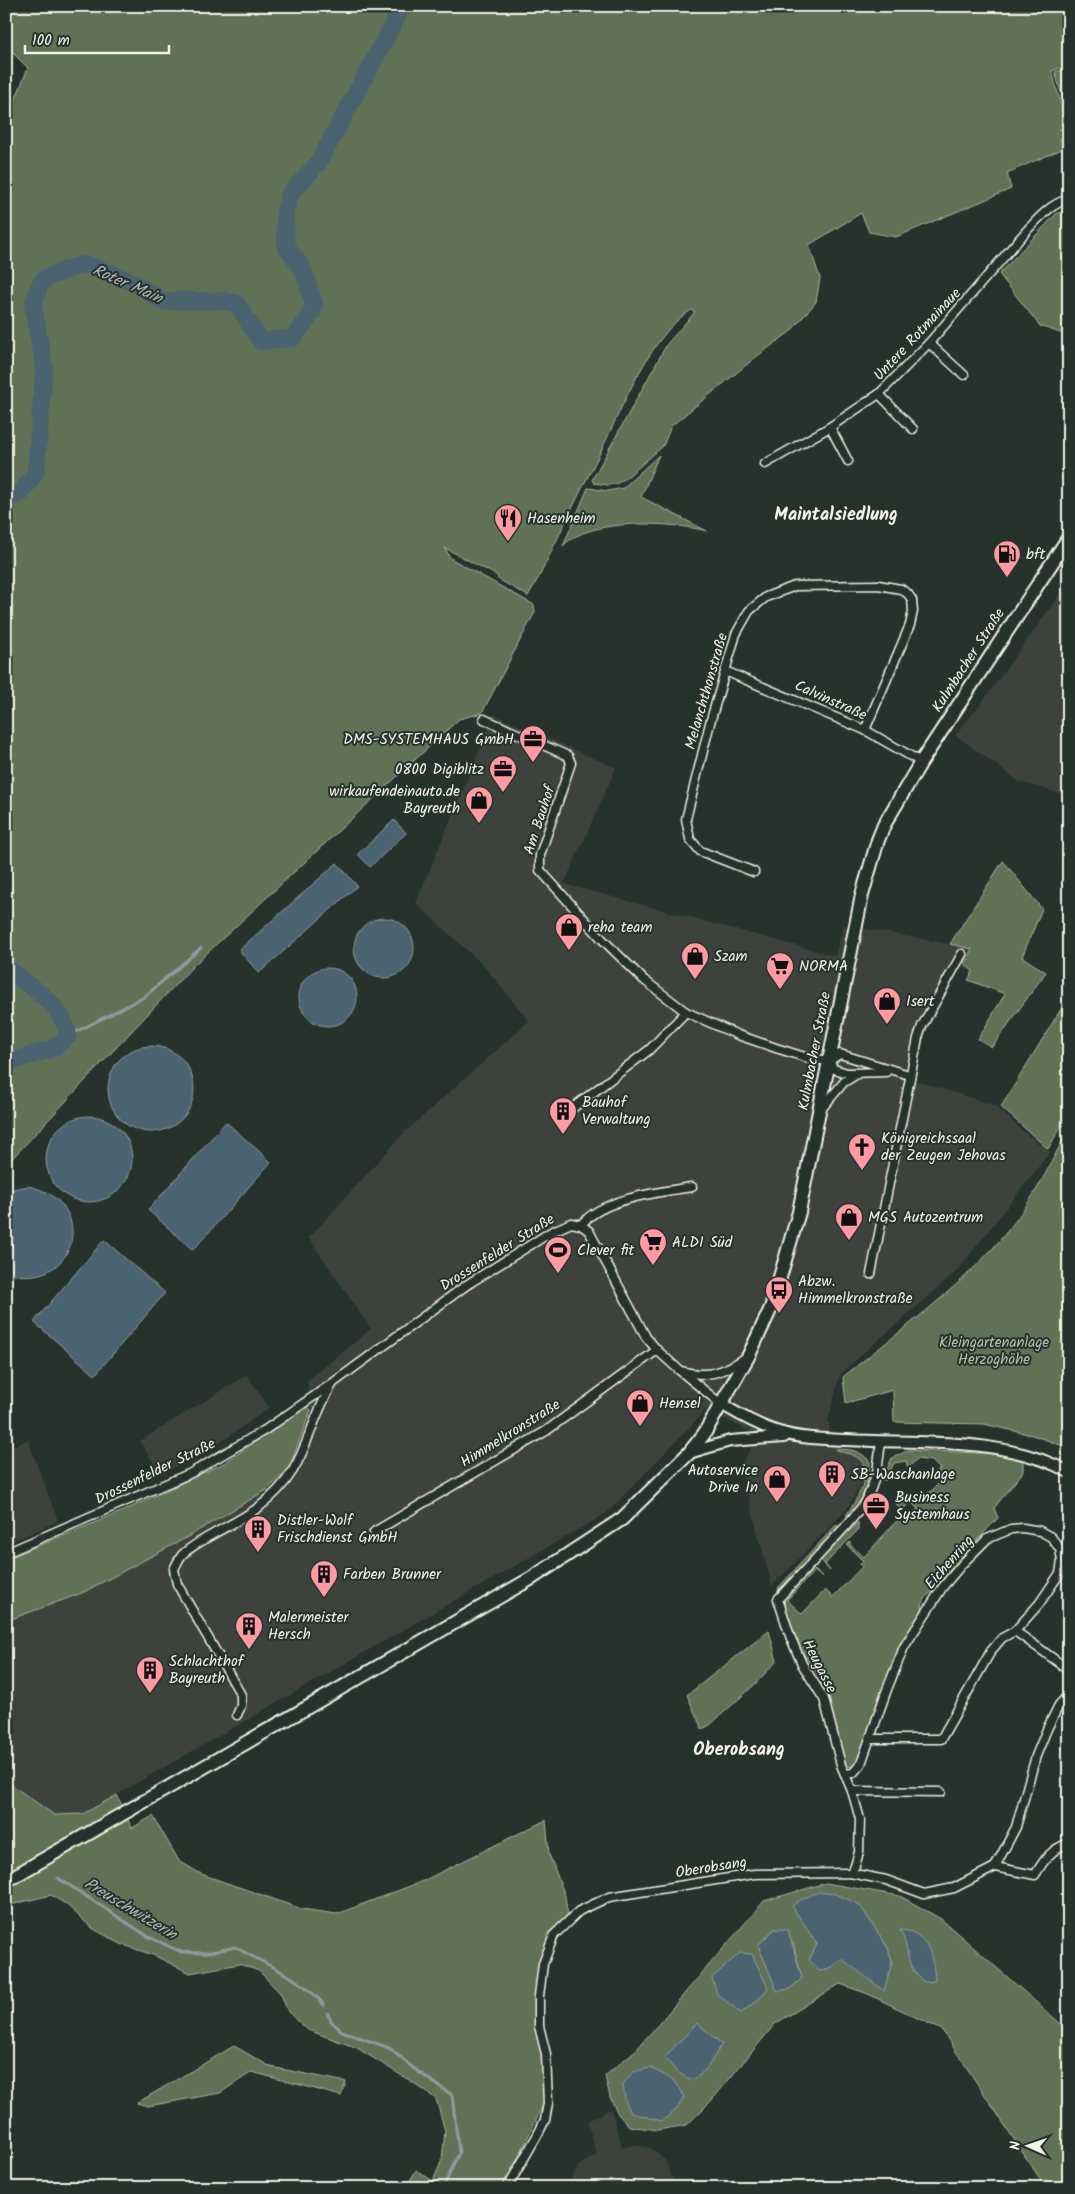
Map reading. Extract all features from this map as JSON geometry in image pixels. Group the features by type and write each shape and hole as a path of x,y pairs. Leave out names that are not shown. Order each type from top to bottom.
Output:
{"main road":[{"name":"Kulmbacher Straße","path":"6,1881 532,1578 592,1540 628,1514 689,1453 704,1434 749,1355 771,1308 786,1259 819,1113 862,895 872,857 884,825 922,762 1069,537"}],"street":[{"name":"Untere Rotmainaue","path":"765,464 830,427 879,394 929,343 1044,212 1060,201 1069,199"},
{"path":"929,343 964,376"},
{"path":"879,394 914,429"},
{"path":"830,427 848,461"},
{"name":"Melanchthonstraße","path":"754,872 700,851 690,839 686,826 686,811 725,671 736,634 749,611 766,598 795,586 878,585 901,589 908,594 912,600 913,611 910,625 865,730"},
{"name":"Calvinstraße","path":"725,671 865,730 922,762"},
{"name":"Am Bauhof","path":"484,719 568,756 571,763 570,769 540,855 540,870 607,944 644,980 686,1012 712,1025 770,1046 808,1058 829,1061"},
{"path":"871,1274 909,1075 922,1026 962,954"},
{"path":"562,1116 649,1050 686,1012"},
{"path":"893,1071 839,1072 834,1069 829,1061 840,1054 909,1075"},
{"path":"819,1113 844,1082 862,1073"},
{"name":"Drossenfelder Straße","path":"6,1553 191,1473 264,1430 333,1383 468,1284 562,1226 571,1224 581,1225 587,1217 614,1204 647,1194 692,1187"},
{"path":"581,1225 589,1231 646,1337 657,1350 721,1404 760,1425 781,1433 800,1436 881,1442 982,1445 1024,1455 1058,1466 1069,1472"},
{"name":"Himmelkronstraße","path":"374,1532 546,1431 657,1350"},
{"path":"679,1370 697,1374 711,1374 736,1364 749,1355"},
{"name":"Drossenfelder Straße","path":"237,1715 242,1706 241,1695 177,1584 174,1569 183,1554 258,1508 288,1480 299,1463 321,1405 333,1383"},
{"path":"689,1453 738,1439 800,1436"},
{"name":"Heugasse","path":"845,1774 824,1699 802,1664 778,1600 866,1502 877,1472 881,1442"},
{"name":"Eichenring","path":"845,1774 853,1773 861,1764 886,1692 904,1647 942,1588 963,1563 988,1540 1006,1531 1023,1528 1040,1531 1052,1537 1060,1549 1062,1561 1060,1573 1051,1589 1015,1631 1002,1638 991,1651 941,1739 870,1739"},
{"path":"1015,1631 1069,1670"},
{"path":"1069,1694 1059,1705 1046,1729 1036,1756 1016,1827 995,1867 1035,1875 1049,1854 1057,1847 1069,1843"},
{"path":"845,1774 860,1819 859,1852 855,1866 850,1873"},
{"path":"852,1791 941,1792"},
{"name":"Oberobsang","path":"507,2188 541,2127 548,2103 546,2054 539,2026 539,1996 543,1964 554,1935 579,1911 609,1897 754,1874 850,1873 886,1880 924,1894 954,1888 995,1867"}],"shaded area":[{"path":"1069,582 1069,796 1020,782 955,735 980,705"},
{"path":"494,715 616,768 564,884 835,956 844,925 972,948 923,1038 914,1080 996,1106 1021,1130 1050,1152 957,1271 840,1374 828,1421 833,1442 862,1459 861,1484 847,1509 772,1586 740,1466 759,1436 706,1410 607,1513 83,1814 54,1815 6,1781 6,1621 82,1593 184,1539 250,1500 311,1410 307,1381 371,1329 309,1238 404,1133 529,1021 484,966 416,903"},
{"path":"247,1375 269,1408 208,1451 160,1474 140,1441"},
{"path":"28,1440 58,1521 6,1544 6,1449"},
{"path":"611,2109 622,2147 635,2145 650,2148 665,2160 676,2188 583,2188 569,2183 579,2165 597,2154 587,2121"}],"green space":[{"path":"6,6 1069,6 1069,65 1052,71 1063,112 1069,111 1069,127 1059,130 1062,149 1007,173 1011,189 896,237 869,232 861,213 809,245 820,278 816,302 790,332 671,426 663,446 626,478 616,484 594,483 592,480 667,344 695,312 691,310 676,322 662,337 627,395 528,596 498,579 498,576 445,548 450,558 534,605 535,612 482,713 459,719 193,966 6,1165 6,122 28,68 6,46"},
{"path":"1069,68 1069,108 1066,109 1055,72"},
{"path":"1069,211 1069,336 1040,326 999,274 1057,213"},
{"path":"659,455 641,497 707,531 673,525 632,524 611,526 592,530 575,537 563,546 588,488 608,491 623,488"},
{"path":"1003,861 1042,909 1022,957 1046,972 992,1047 978,1039 1005,994 968,980 973,971 964,964 972,949 950,944"},
{"path":"1069,996 1069,1112 1048,1149 1001,1107"},
{"name":"Kleingartenanlage Herzoghöhe","path":"1069,1129 1069,1448 1032,1435 984,1424 894,1422 893,1390 846,1403 843,1377 943,1297 989,1253 1010,1229 1034,1194"},
{"path":"306,1406 311,1410 288,1470 268,1489 184,1539 82,1593 6,1621 6,1559 123,1511 226,1462"},
{"path":"836,1449 855,1451 863,1455 870,1462 865,1490 851,1516 846,1515 862,1486 865,1470 863,1463 858,1458"},
{"path":"909,1450 1023,1455 1023,1472 994,1508 998,1518 978,1539 937,1590 930,1593 923,1601 923,1610 909,1634 904,1636 897,1649 898,1654 882,1690 858,1761 854,1766 845,1767 820,1678 795,1642 783,1601 813,1569 823,1577 814,1571 787,1600 802,1614 825,1590 833,1597 862,1567 860,1564 863,1561 847,1545 850,1542 850,1545 864,1557 902,1515 906,1521 918,1509 911,1502 902,1510 894,1502 896,1495 918,1497 931,1491 943,1479 937,1472 940,1469 932,1461 917,1459 908,1468 906,1461 894,1463 886,1480 882,1480 892,1458"},
{"path":"858,1522 858,1530 825,1564 830,1571 821,1560"},
{"path":"837,1524 838,1529 779,1592 778,1588"},
{"path":"769,1631 777,1661 753,1686 710,1725 702,1729 687,1695"},
{"path":"6,1781 54,1815 83,1814 117,1795 122,1806 6,1873"},
{"path":"153,1816 179,1861 201,1874 302,1909 337,1914 423,1881 546,1820 549,1854 565,1896 568,1917 548,1933 542,2003 544,2103 504,2188 406,2188 416,2170 433,2181 442,2160 445,2131 436,2099 414,2083 357,2048 308,2030 288,2012 281,1994 259,1971 239,1964 190,1973 153,1955 121,1944 92,1928 67,1905 51,1895 6,1906 6,1888 127,1818 132,1828"},
{"path":"826,1883 900,1896 941,1919 1069,2031 1069,2188 1046,2188 942,2030 868,1994 840,1984 775,2024 712,2100 687,2125 658,2130 629,2126 618,2114 610,2097 605,2076 637,2049 764,1901","holes":["859,1904 888,1948 892,1961 884,1990 842,1958 826,1970 809,1960 817,1944 809,1932","775,1929 793,1943 802,1978 790,1989 777,1990 758,1945","697,2023 694,2080 680,2042"]},
{"path":"234,2046 271,2067 346,2082 341,2096 252,2072 220,2093 148,2106 137,2103"}],"water":[{"path":"394,820 406,833 370,867 358,854"},
{"path":"337,863 357,886 259,973 239,950"},
{"path":"378,918 390,918 401,923 409,931 414,942 412,960 401,973 390,978 378,978 367,973 359,965 354,954 354,942 359,931 367,923"},
{"path":"322,968 334,968 349,976 357,991 357,1003 349,1018 334,1026 322,1026 307,1018 299,1003 299,991 307,976"},
{"path":"151,1046 167,1049 175,1053 187,1065 191,1073 194,1089 191,1105 187,1113 175,1125 167,1129 151,1132 135,1129 127,1125 115,1113 111,1105 108,1089 111,1073 115,1065 127,1053 135,1049"},
{"path":"81,1116 97,1116 106,1119 120,1128 129,1142 132,1159 129,1176 120,1190 106,1199 97,1202 81,1202 65,1195 53,1183 46,1167 46,1151 53,1135 65,1123"},
{"path":"226,1122 271,1162 193,1250 148,1210"},
{"path":"28,1186 51,1195 65,1209 72,1226 71,1243 63,1259 49,1270 30,1276 6,1272 6,1192"},
{"path":"104,1240 165,1293 95,1375 34,1322"},
{"path":"818,1892 835,1894 859,1904 888,1948 892,1962 884,1991 842,1959 826,1970 819,1971 809,1960 817,1944 792,1906"},
{"path":"775,1929 788,1930 802,1978 790,1989 777,1991 758,1945"},
{"path":"900,1930 910,1931 917,1935 928,1947 933,1963 935,1981 924,1982 917,1975 910,1963 904,1938"},
{"path":"740,1953 752,1954 768,1988 759,1999 741,2013 717,1994 712,1978"},
{"path":"697,2023 722,2044 707,2068 694,2080 677,2072 665,2057"},
{"path":"650,2068 675,2083 682,2091 684,2097 677,2109 662,2121 631,2113 625,2100 623,2084 633,2072"}],"waterway":[{"name":"Roter Main","path":"6,493 15,495 21,493 36,472 44,367 33,305 40,284 47,277 81,265 88,265 135,283 163,301 224,301 237,304 261,341 293,338 312,313 314,305 303,269 286,246 285,212 290,194 319,162 403,6"},
{"path":"68,1036 144,997 201,948"},
{"name":"Roter Main","path":"6,967 35,989 53,1006 60,1015 68,1036 54,1048 6,1063"},
{"name":"Preuschwitzerin","path":"58,1878 149,1937 181,1952 207,1953 235,1947 294,1979 315,1995 324,2005"},
{"name":"Preuschwitzerin","path":"327,2013 332,2022 342,2031 389,2048 417,2071 452,2095 459,2153 443,2188"}],"place":[{"name":"Hasenheim","path":"508,542"},
{"name":"bft","path":"1007,578"},
{"name":"DMS-SYSTEMHAUS GmbH","path":"533,763"},
{"name":"0800 Digiblitz","path":"503,793"},
{"name":"wirkaufendeinauto.de Bayreuth","path":"479,824"},
{"name":"reha team","path":"569,951"},
{"name":"Szam","path":"695,980"},
{"name":"NORMA","path":"780,990"},
{"name":"Isert","path":"887,1025"},
{"name":"Bauhof Verwaltung","path":"563,1135"},
{"name":"Königreichssaal der Zeugen Jehovas","path":"862,1171"},
{"name":"MGS Autozentrum","path":"849,1241"},
{"name":"ALDI Süd","path":"653,1266"},
{"name":"Clever fit","path":"558,1274"},
{"name":"Abzw. Himmelkronstraße","path":"779,1314"},
{"name":"Hensel","path":"640,1427"},
{"name":"SB-Waschanlage","path":"832,1498"},
{"name":"Autoservice Drive In","path":"777,1503"},
{"name":"Business Systemhaus","path":"876,1530"},
{"name":"Distler-Wolf Frischdienst GmbH","path":"258,1553"},
{"name":"Farben Brunner","path":"324,1598"},
{"name":"Malermeister Hersch","path":"249,1650"},
{"name":"Schlachthof Bayreuth","path":"150,1694"}],"district":[{"name":"Maintalsiedlung","path":"836,514"},
{"name":"Oberobsang","path":"739,1749"}]}
